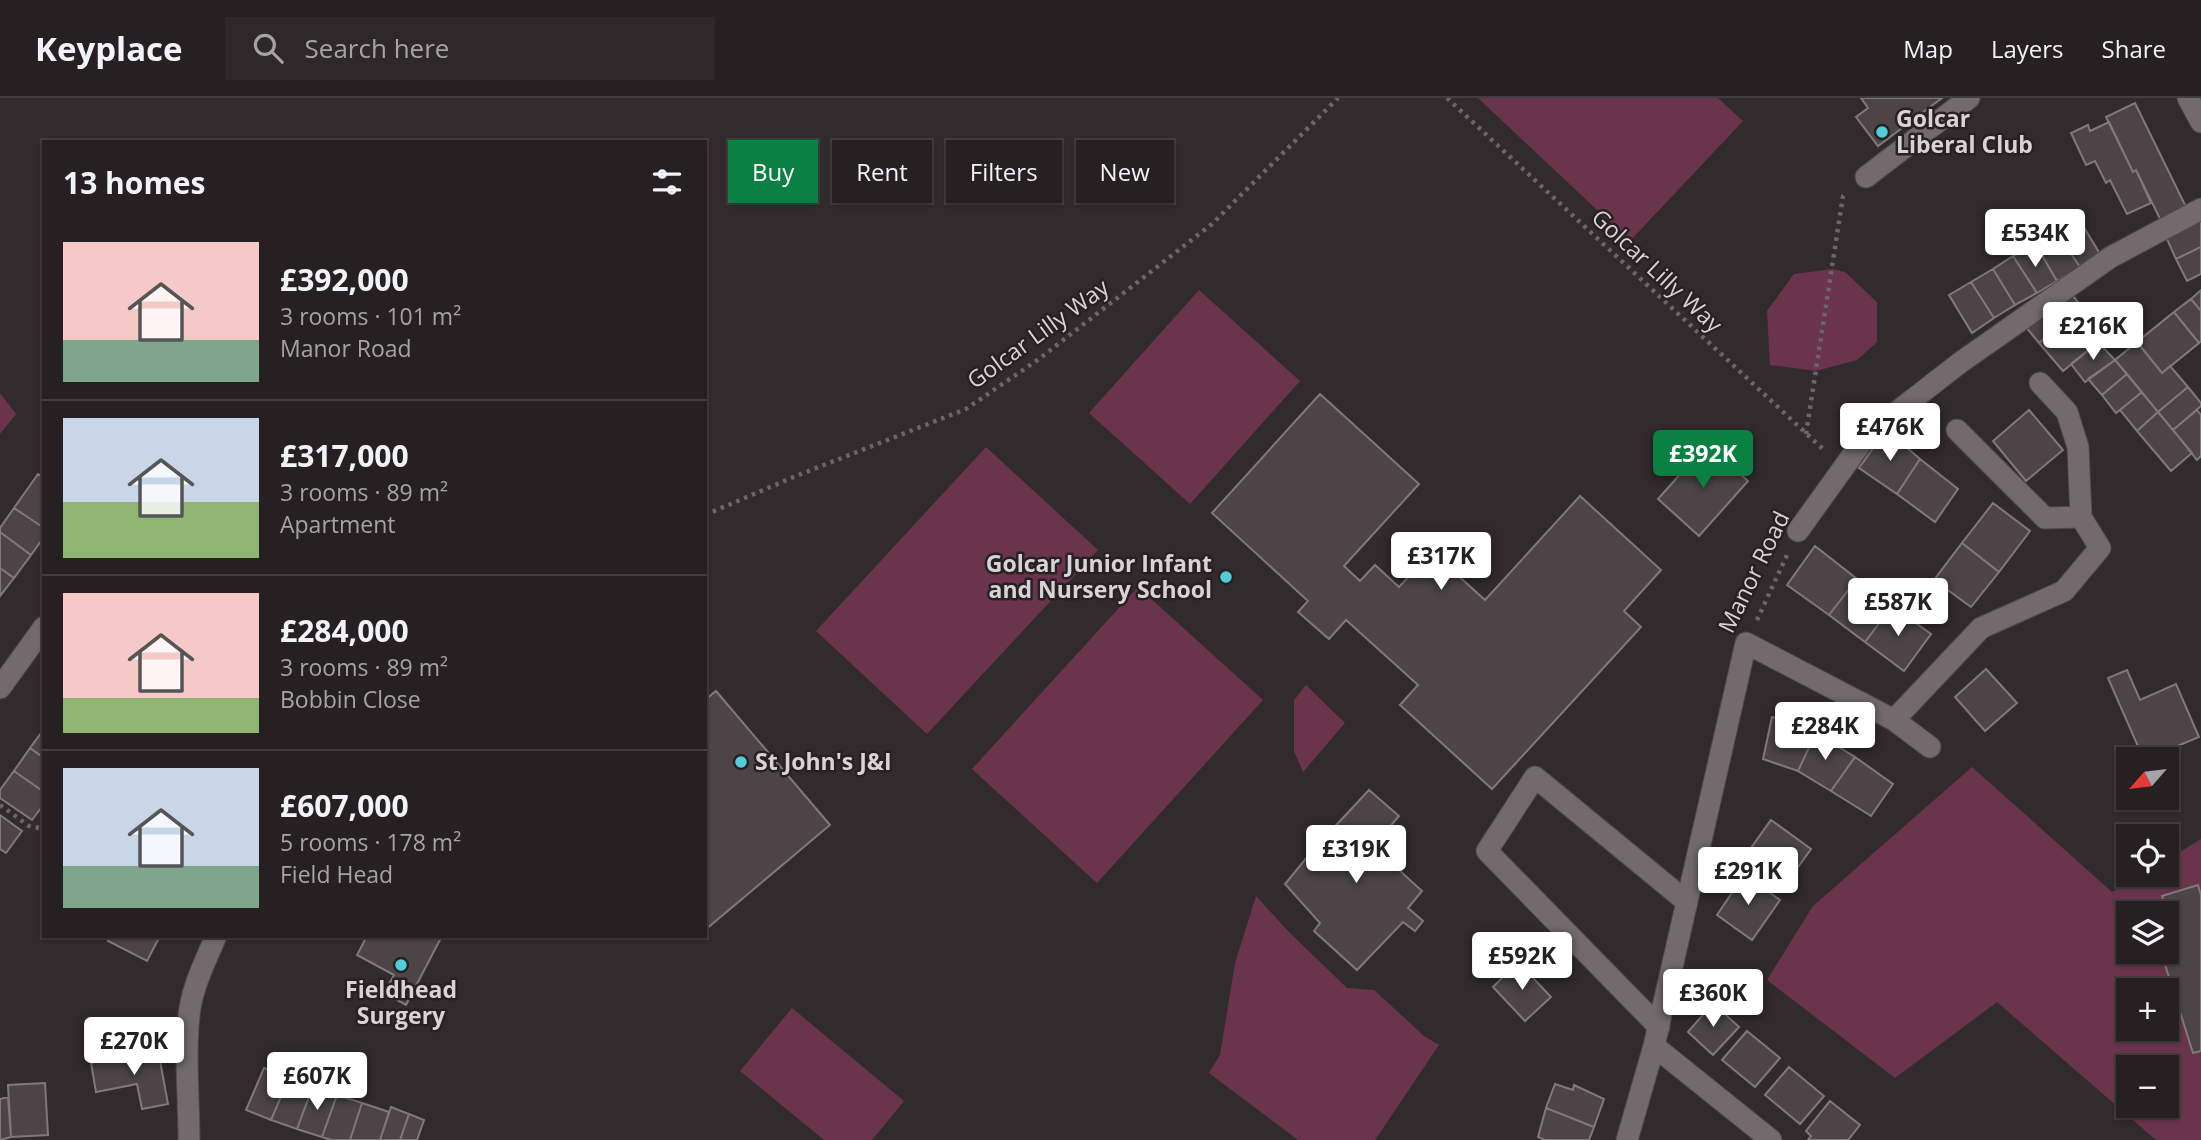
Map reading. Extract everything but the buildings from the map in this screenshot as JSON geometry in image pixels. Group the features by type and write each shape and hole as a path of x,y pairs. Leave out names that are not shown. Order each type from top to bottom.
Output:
{"street":[{"path":"1867,177 1969,98"},
{"path":"2189,98 2201,122"},
{"name":"Manor Road","path":"1798,531 1867,435 1961,362 2111,257 2201,209"},
{"path":"1894,720 1981,628 2064,591 2100,548 2081,517 2078,447 2067,412 2040,383"},
{"path":"1957,430 2045,518 2081,517"},
{"path":"0,688 42,630"},
{"path":"1746,643 1894,720 1930,747"},
{"name":"Manor Road","path":"1627,1140 1656,1037 1746,643"},
{"path":"1687,902 1535,777 1487,851 1656,1037 1771,1140"},
{"path":"189,1140 190,1007 197,978 215,938"}],"path":[{"name":"Golcar Lilly Way","path":"707,514 966,409 1039,359 1212,224 1338,98"},
{"name":"Golcar Lilly Way","path":"1447,98 1843,469"},
{"path":"1806,434 1843,196 1867,177"},
{"name":"Manor Road","path":"1746,643 1798,531"},
{"path":"0,805 29,826 42,829"}],"shaded area":[{"path":"1478,98 1718,98 1743,121 1630,241"},
{"path":"1832,269 1845,272 1877,302 1877,342 1857,360 1816,371 1770,365 1767,311 1794,274"},
{"path":"1199,290 1300,381 1190,504 1089,413"},
{"path":"0,393 16,414 0,434"},
{"path":"986,447 1098,550 927,734 816,631"},
{"path":"1138,587 1263,700 1097,883 972,769"},
{"path":"1306,685 1345,723 1303,772 1294,751 1294,700"},
{"path":"1972,767 2112,892 2121,887 2179,887 2179,853 2201,839 2201,1140 2156,1140 2131,1118 2179,1118 2179,1055 2116,1055 2116,1105 1997,1002 1895,1078 1767,980 1813,906"},
{"path":"1256,896 1347,988 1374,990 1424,1036 1439,1045 1375,1140 1298,1140 1209,1073 1220,1055 1235,963"},
{"path":"792,1008 904,1101 872,1140 824,1140 740,1071"}],"place":[{"name":"Golcar Liberal Club","path":"1882,132"},
{"name":"Golcar Junior Infant and Nursery School","path":"1226,577"},
{"name":"St John's J&I","path":"741,762"},
{"name":"Fieldhead Surgery","path":"401,965"}]}
